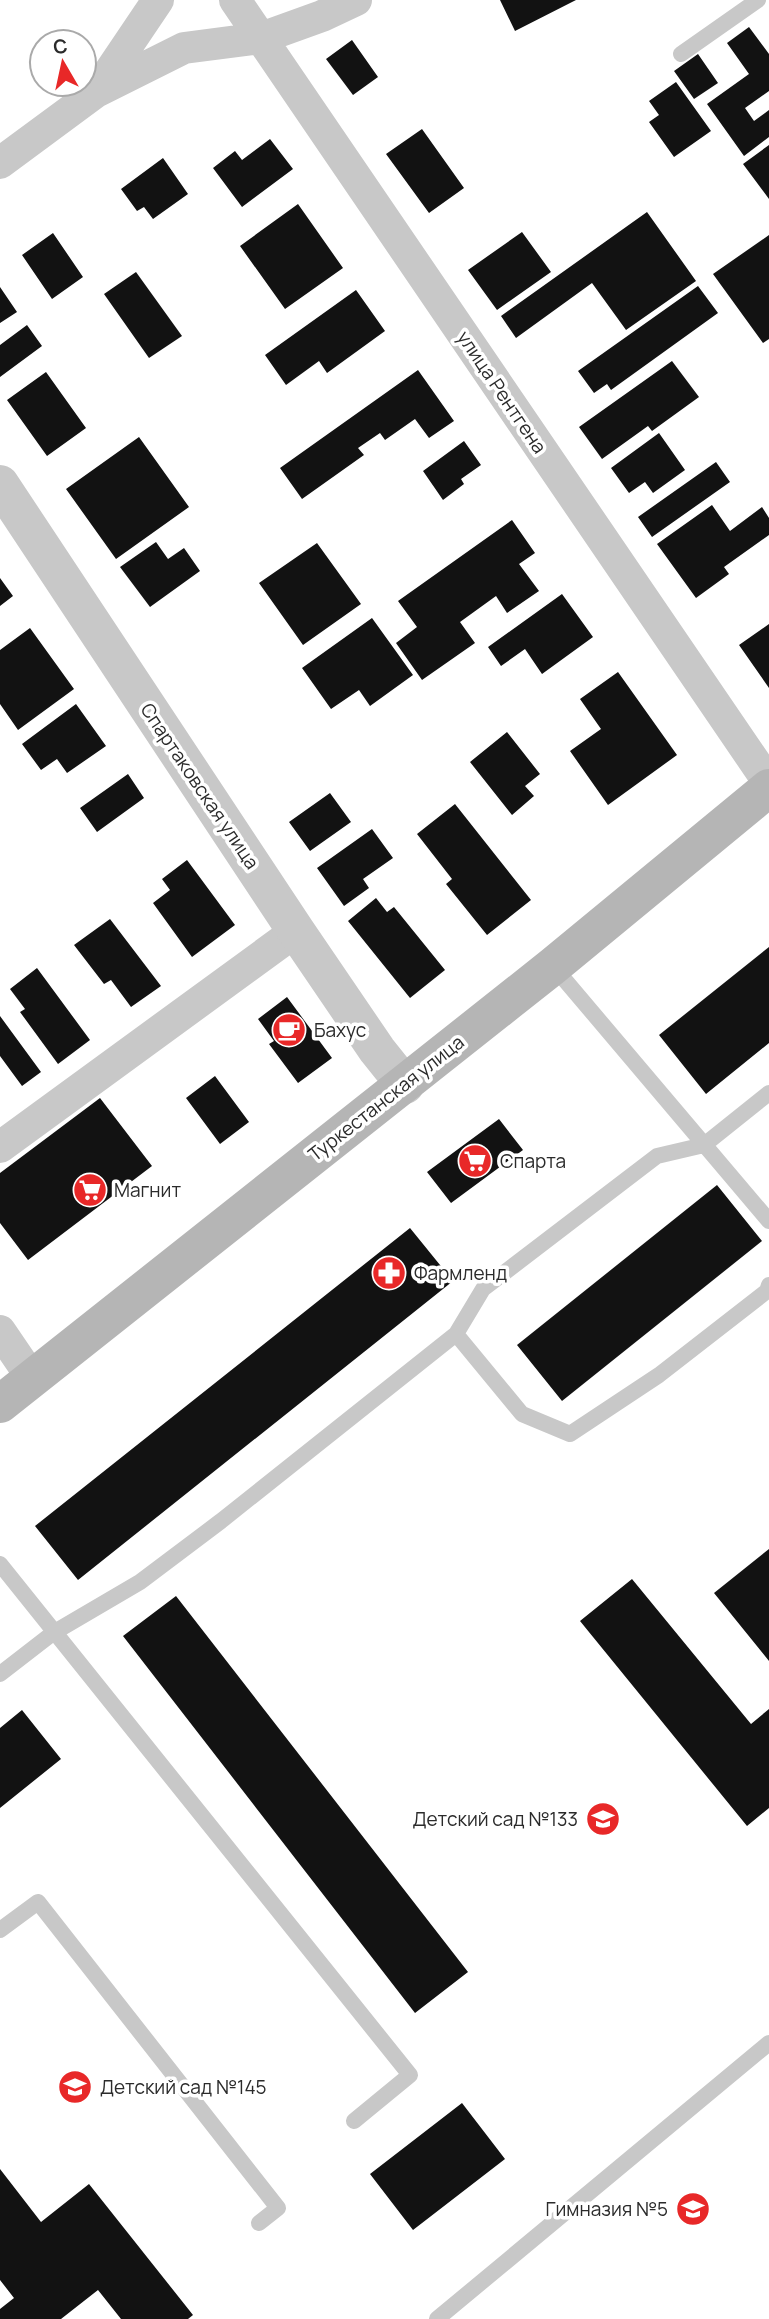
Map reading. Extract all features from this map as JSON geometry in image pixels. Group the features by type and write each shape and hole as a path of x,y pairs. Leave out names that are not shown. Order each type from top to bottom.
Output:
{"main road":[{"name":"Туркестанская улица","path":"0,1404 553,966 769,786"}],"street":[{"path":"98,89 158,0"},
{"name":"улица Рентгена","path":"235,0 769,786"},
{"path":"98,91 184,48 261,38 322,16 356,0"},
{"path":"0,163 88,98"},
{"name":"Спартаковская улица","path":"0,484 296,931 377,1050 405,1084"},
{"path":"0,1147 296,931"},
{"path":"0,1332 32,1378"}],"lane":[{"path":"681,54 758,0"},
{"path":"553,966 769,1221"},
{"path":"0,1674 53,1633 140,1582 221,1521 456,1334 483,1289 657,1156 704,1144 769,1093"},
{"path":"456,1334 522,1414 570,1434 659,1375 767,1291 769,1285"},
{"path":"0,1564 410,2075 354,2120"},
{"path":"0,1930 38,1902 278,2208 259,2223"},
{"path":"436,2319 769,2043"}],"building":[{"path":"500,0 576,0 515,31"},
{"path":"749,27 769,54 769,91 745,108 754,121 769,110 769,137 744,156 707,104 749,74 727,43"},
{"path":"352,40 378,77 353,95 326,59"},
{"path":"698,54 718,83 694,99 674,71"},
{"path":"676,82 711,131 674,157 649,122 659,115 649,101"},
{"path":"422,129 464,188 429,213 386,154"},
{"path":"270,139 293,169 242,207 213,168 235,151 242,160"},
{"path":"769,145 769,199 743,164"},
{"path":"163,158 188,194 153,219 144,207 137,211 121,189"},
{"path":"298,204 343,268 285,309 240,246"},
{"path":"647,212 696,281 626,330 592,283 516,338 501,316"},
{"path":"522,232 551,272 497,310 468,270"},
{"path":"53,233 83,277 52,299 22,255"},
{"path":"769,235 769,339 763,343 713,274"},
{"path":"136,272 182,336 149,358 104,294"},
{"path":"698,286 718,313 611,390 607,384 594,393 578,371"},
{"path":"0,287 17,312 0,323"},
{"path":"356,290 385,331 327,373 319,361 286,385 265,355"},
{"path":"27,325 42,346 0,377 0,345"},
{"path":"672,361 699,397 652,431 648,426 602,459 579,427"},
{"path":"418,370 454,421 429,438 415,419 385,440 380,433 358,448 364,455 302,499 280,468"},
{"path":"46,372 86,428 47,456 7,400"},
{"path":"659,433 685,470 653,493 645,482 629,493 611,468"},
{"path":"139,437 189,507 116,559 66,489"},
{"path":"464,441 481,465 461,479 464,484 443,500 423,471"},
{"path":"716,462 730,482 652,537 638,517"},
{"path":"712,505 730,531 762,507 769,518 769,535 724,567 729,574 696,598 657,544"},
{"path":"512,520 535,553 519,564 539,591 507,613 496,596 460,622 475,643 422,680 396,643 417,627 398,601"},
{"path":"156,542 168,559 184,548 200,571 150,607 120,567"},
{"path":"317,543 361,604 303,645 259,583"},
{"path":"0,578 13,596 0,606"},
{"path":"562,594 593,637 542,674 525,649 501,666 488,647"},
{"path":"372,618 413,675 370,706 359,690 331,709 302,668"},
{"path":"769,624 769,688 739,645"},
{"path":"30,628 74,689 18,730 0,704 0,650"},
{"path":"618,672 677,755 608,805 570,751 601,729 580,699"},
{"path":"76,704 106,746 67,773 57,759 41,770 22,744"},
{"path":"507,732 540,774 525,786 534,796 512,815 470,762"},
{"path":"128,774 144,798 97,832 80,808"},
{"path":"330,793 351,822 310,851 289,822"},
{"path":"455,804 531,900 487,935 446,884 452,879 417,834"},
{"path":"372,829 393,858 363,879 369,888 344,906 317,868"},
{"path":"187,860 235,925 192,957 153,903 170,890 162,879"},
{"path":"376,898 387,912 394,907 445,970 410,998 348,921"},
{"path":"110,919 161,986 131,1007 111,980 104,984 74,945"},
{"path":"769,947 769,1043 706,1094 659,1035"},
{"path":"37,968 90,1040 58,1064 20,1012 25,1009 10,989"},
{"name":"Бахус","path":"287,997 332,1058 298,1083 269,1044 274,1041 258,1019"},
{"path":"0,1016 41,1072 22,1086 0,1056"},
{"path":"215,1076 249,1122 220,1144 186,1098"},
{"path":"100,1098 152,1166 28,1260 0,1223 0,1173"},
{"name":"Спарта","path":"499,1119 523,1150 451,1203 427,1172"},
{"path":"717,1185 762,1241 562,1401 517,1345"},
{"path":"410,1228 453,1281 78,1580 35,1526"},
{"path":"769,1549 769,1661 714,1593"},
{"path":"632,1579 751,1724 769,1709 769,1808 747,1826 580,1621"},
{"path":"176,1596 468,1972 415,2013 123,1636"},
{"path":"22,1710 61,1759 0,1808 0,1728"},
{"path":"462,2103 505,2159 413,2230 370,2174"},
{"path":"0,2169 41,2222 89,2184 193,2315 188,2319 121,2319 98,2290 61,2319 0,2319 0,2309 14,2298 0,2280"}],"place":[{"name":"Бахус","path":"289,1030"},
{"name":"Спарта","path":"475,1161"},
{"name":"Магнит","path":"90,1190"},
{"name":"Фармленд","path":"389,1273"},
{"name":"Детский сад №133","path":"603,1819"},
{"name":"Детский сад №145","path":"75,2087"},
{"name":"Гимназия №5","path":"693,2209"}]}
